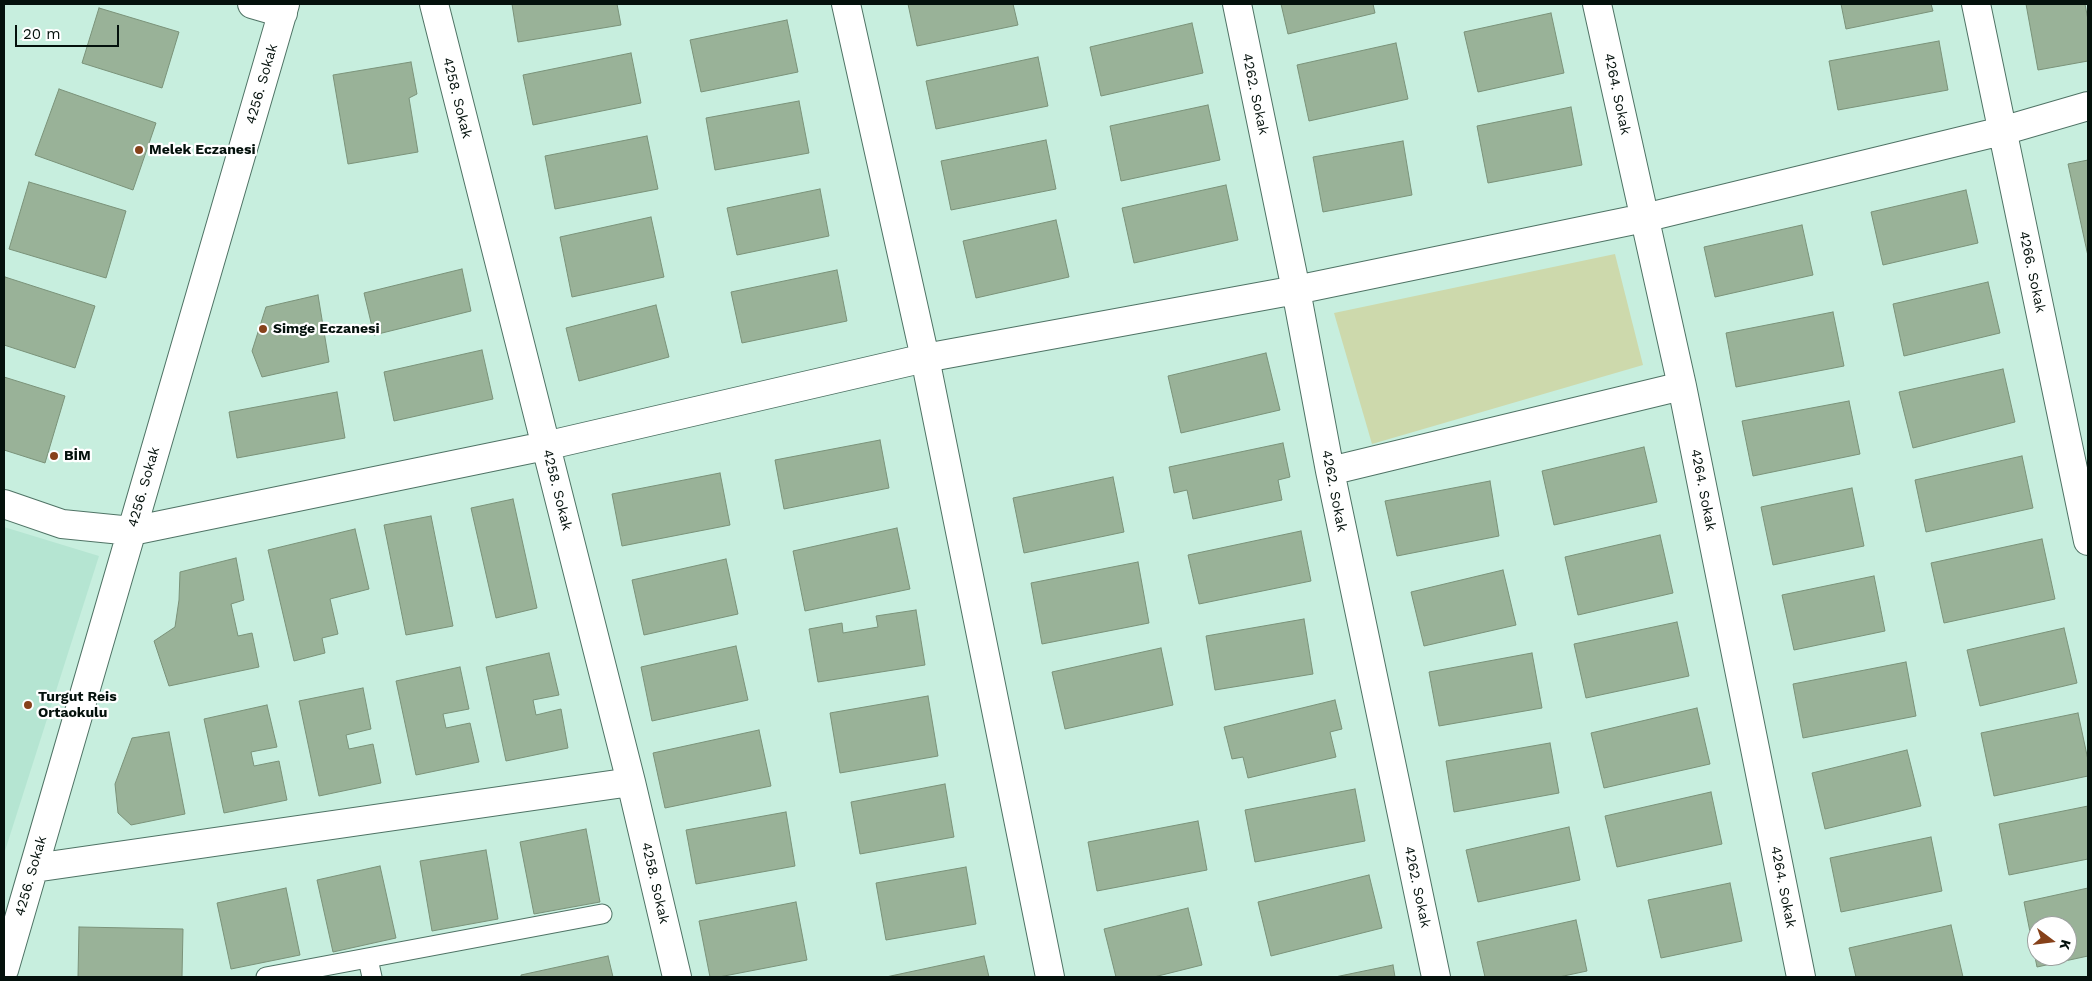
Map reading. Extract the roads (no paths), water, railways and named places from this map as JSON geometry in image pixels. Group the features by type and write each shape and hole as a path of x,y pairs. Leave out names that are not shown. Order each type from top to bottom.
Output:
{"street":[{"path":"252,4 284,8"},
{"name":"4258. Sokak","path":"434,4 631,782 677,977"},
{"path":"846,4 925,358 1050,977"},
{"name":"4262. Sokak","path":"1237,4 1296,290 1330,471 1436,977"},
{"name":"4264. Sokak","path":"1597,4 1682,386 1801,977"},
{"name":"4266. Sokak","path":"1976,4 2088,541"},
{"name":"4256. Sokak","path":"4,970 284,8"},
{"path":"4,504 62,524 132,531 545,446 925,358 1296,290 1644,218 2002,131 2088,106"},
{"path":"1330,471 1682,386"},
{"path":"34,868 631,782"}],"lane":[{"path":"266,977 370,968 602,914"}],"place":[{"name":"Melek Eczanesi","path":"139,150"},
{"name":"Simge Eczanesi","path":"263,329"},
{"name":"BİM","path":"54,456"},
{"name":"Turgut Reis Ortaokulu","path":"28,705"}]}
